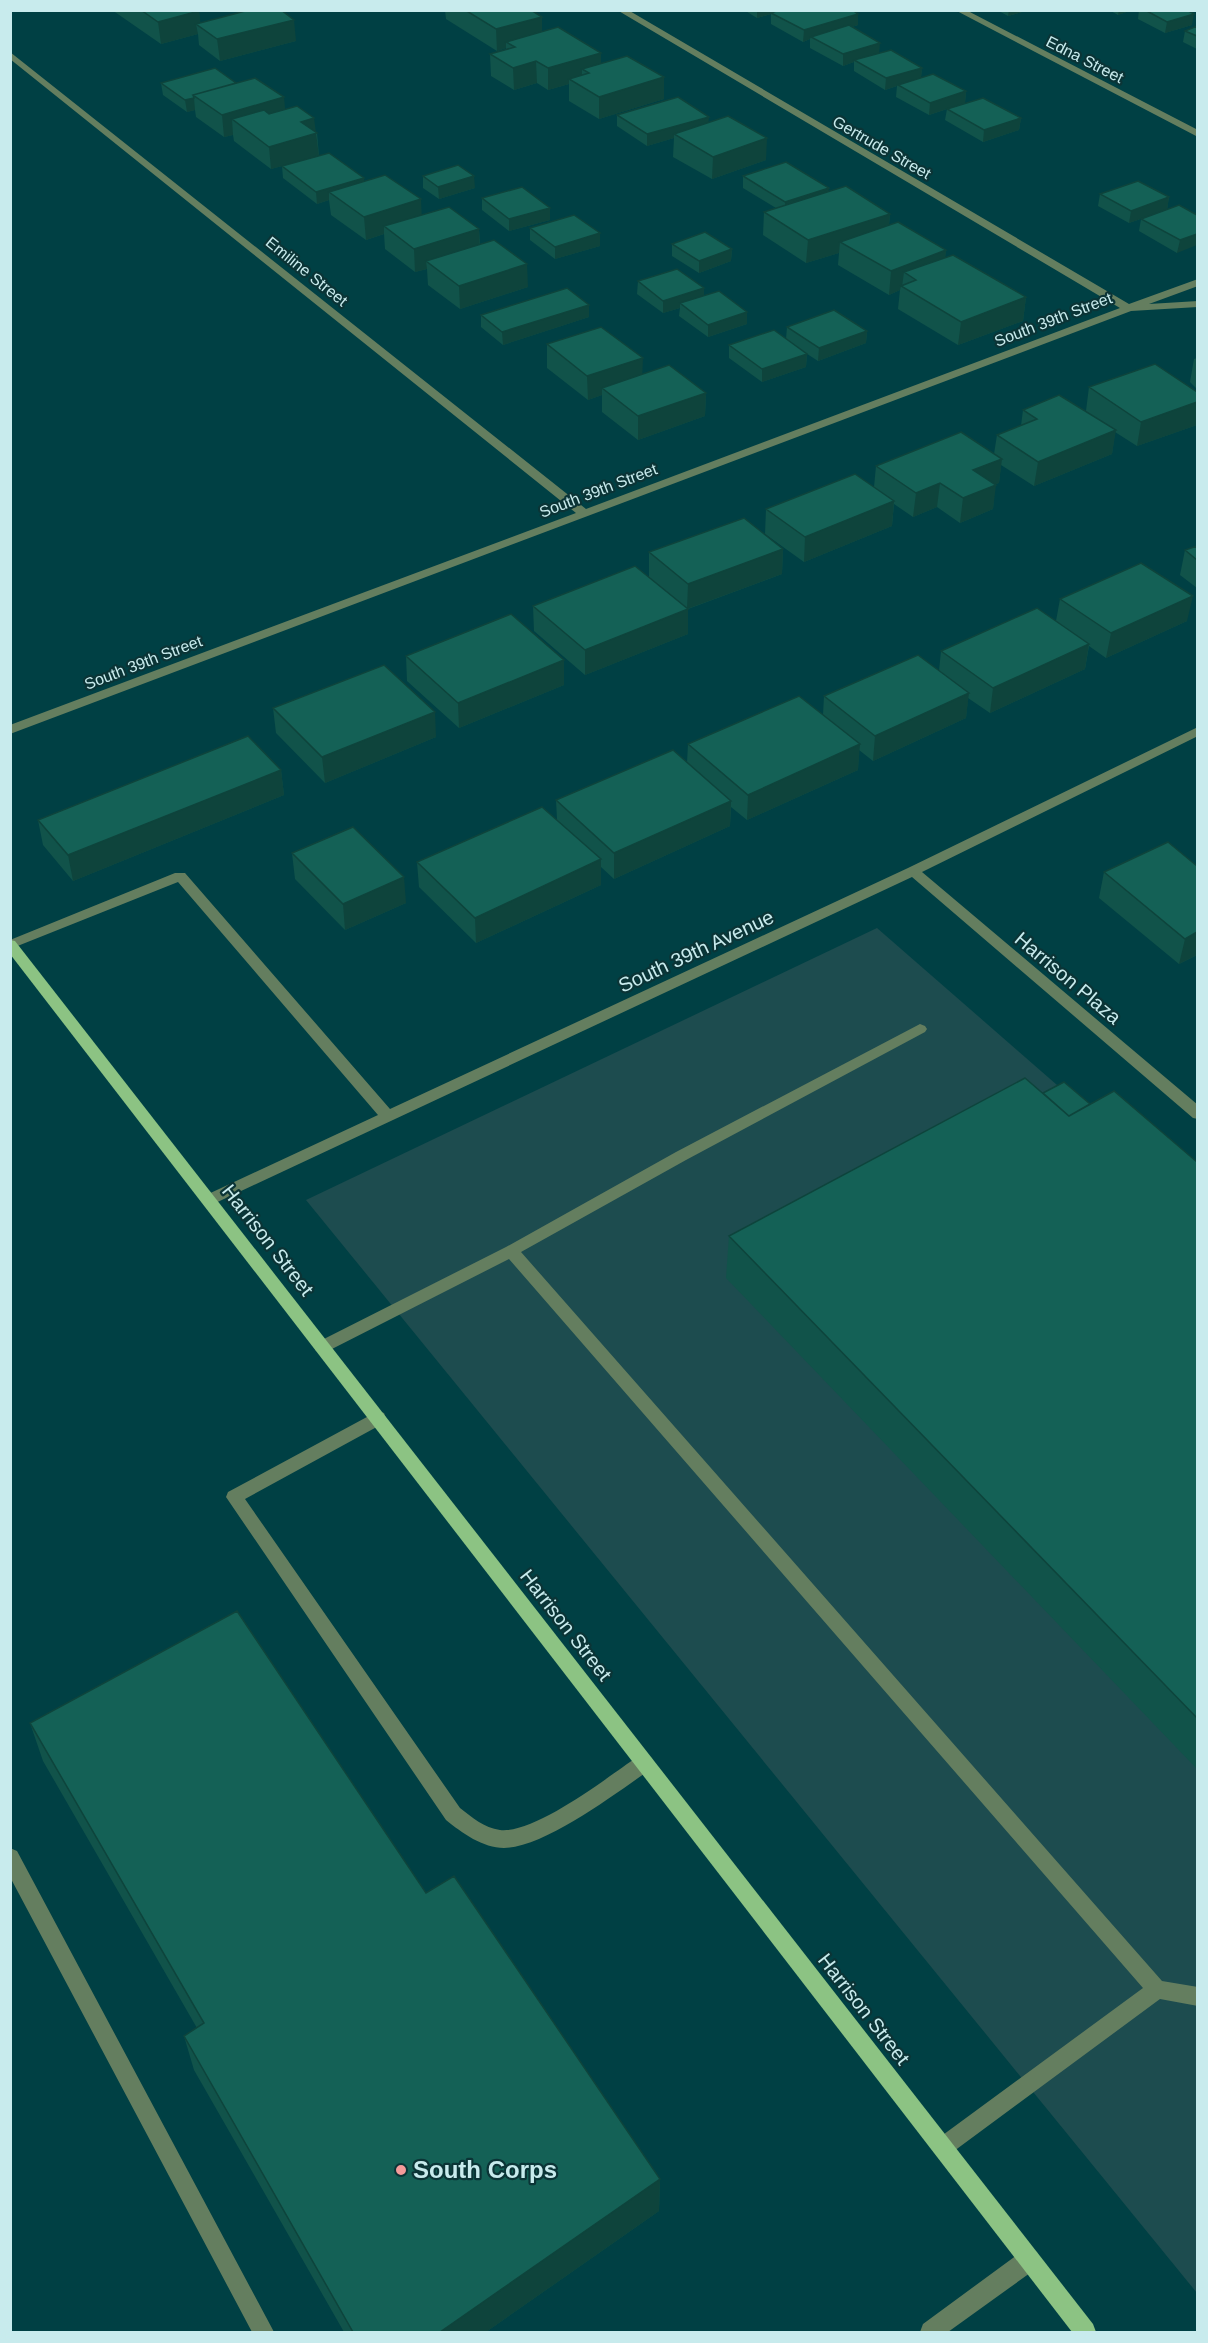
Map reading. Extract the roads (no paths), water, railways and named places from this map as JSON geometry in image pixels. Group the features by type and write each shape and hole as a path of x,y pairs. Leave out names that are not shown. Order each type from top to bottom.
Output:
{"main road":[{"name":"Harrison Street","path":"11,945 1085,2332"}],"street":[{"name":"Gertrude Street","path":"621,10 1128,308"},
{"name":"Edna Street","path":"959,10 1197,134"},
{"name":"Emiline Street","path":"10,54 584,513"},
{"name":"South 39th Street","path":"10,729 1197,282"},
{"path":"1128,308 1197,304"},
{"name":"South 39th Avenue","path":"209,1200 913,871 1197,732"},
{"name":"Harrison Plaza","path":"913,871 1197,1114"},
{"path":"11,945 180,876 388,1116"},
{"path":"322,1347 511,1251 681,1156 920,1029"},
{"path":"511,1251 1157,1989 1197,1997"},
{"path":"378,1418 234,1497 453,1814 474,1831 506,1839 539,1830 644,1763"},
{"path":"10,1857 263,2332"},
{"path":"943,2147 1157,1989"},
{"path":"931,2332 1029,2260"}],"place":[{"name":"South Corps","path":"401,2170"}]}
